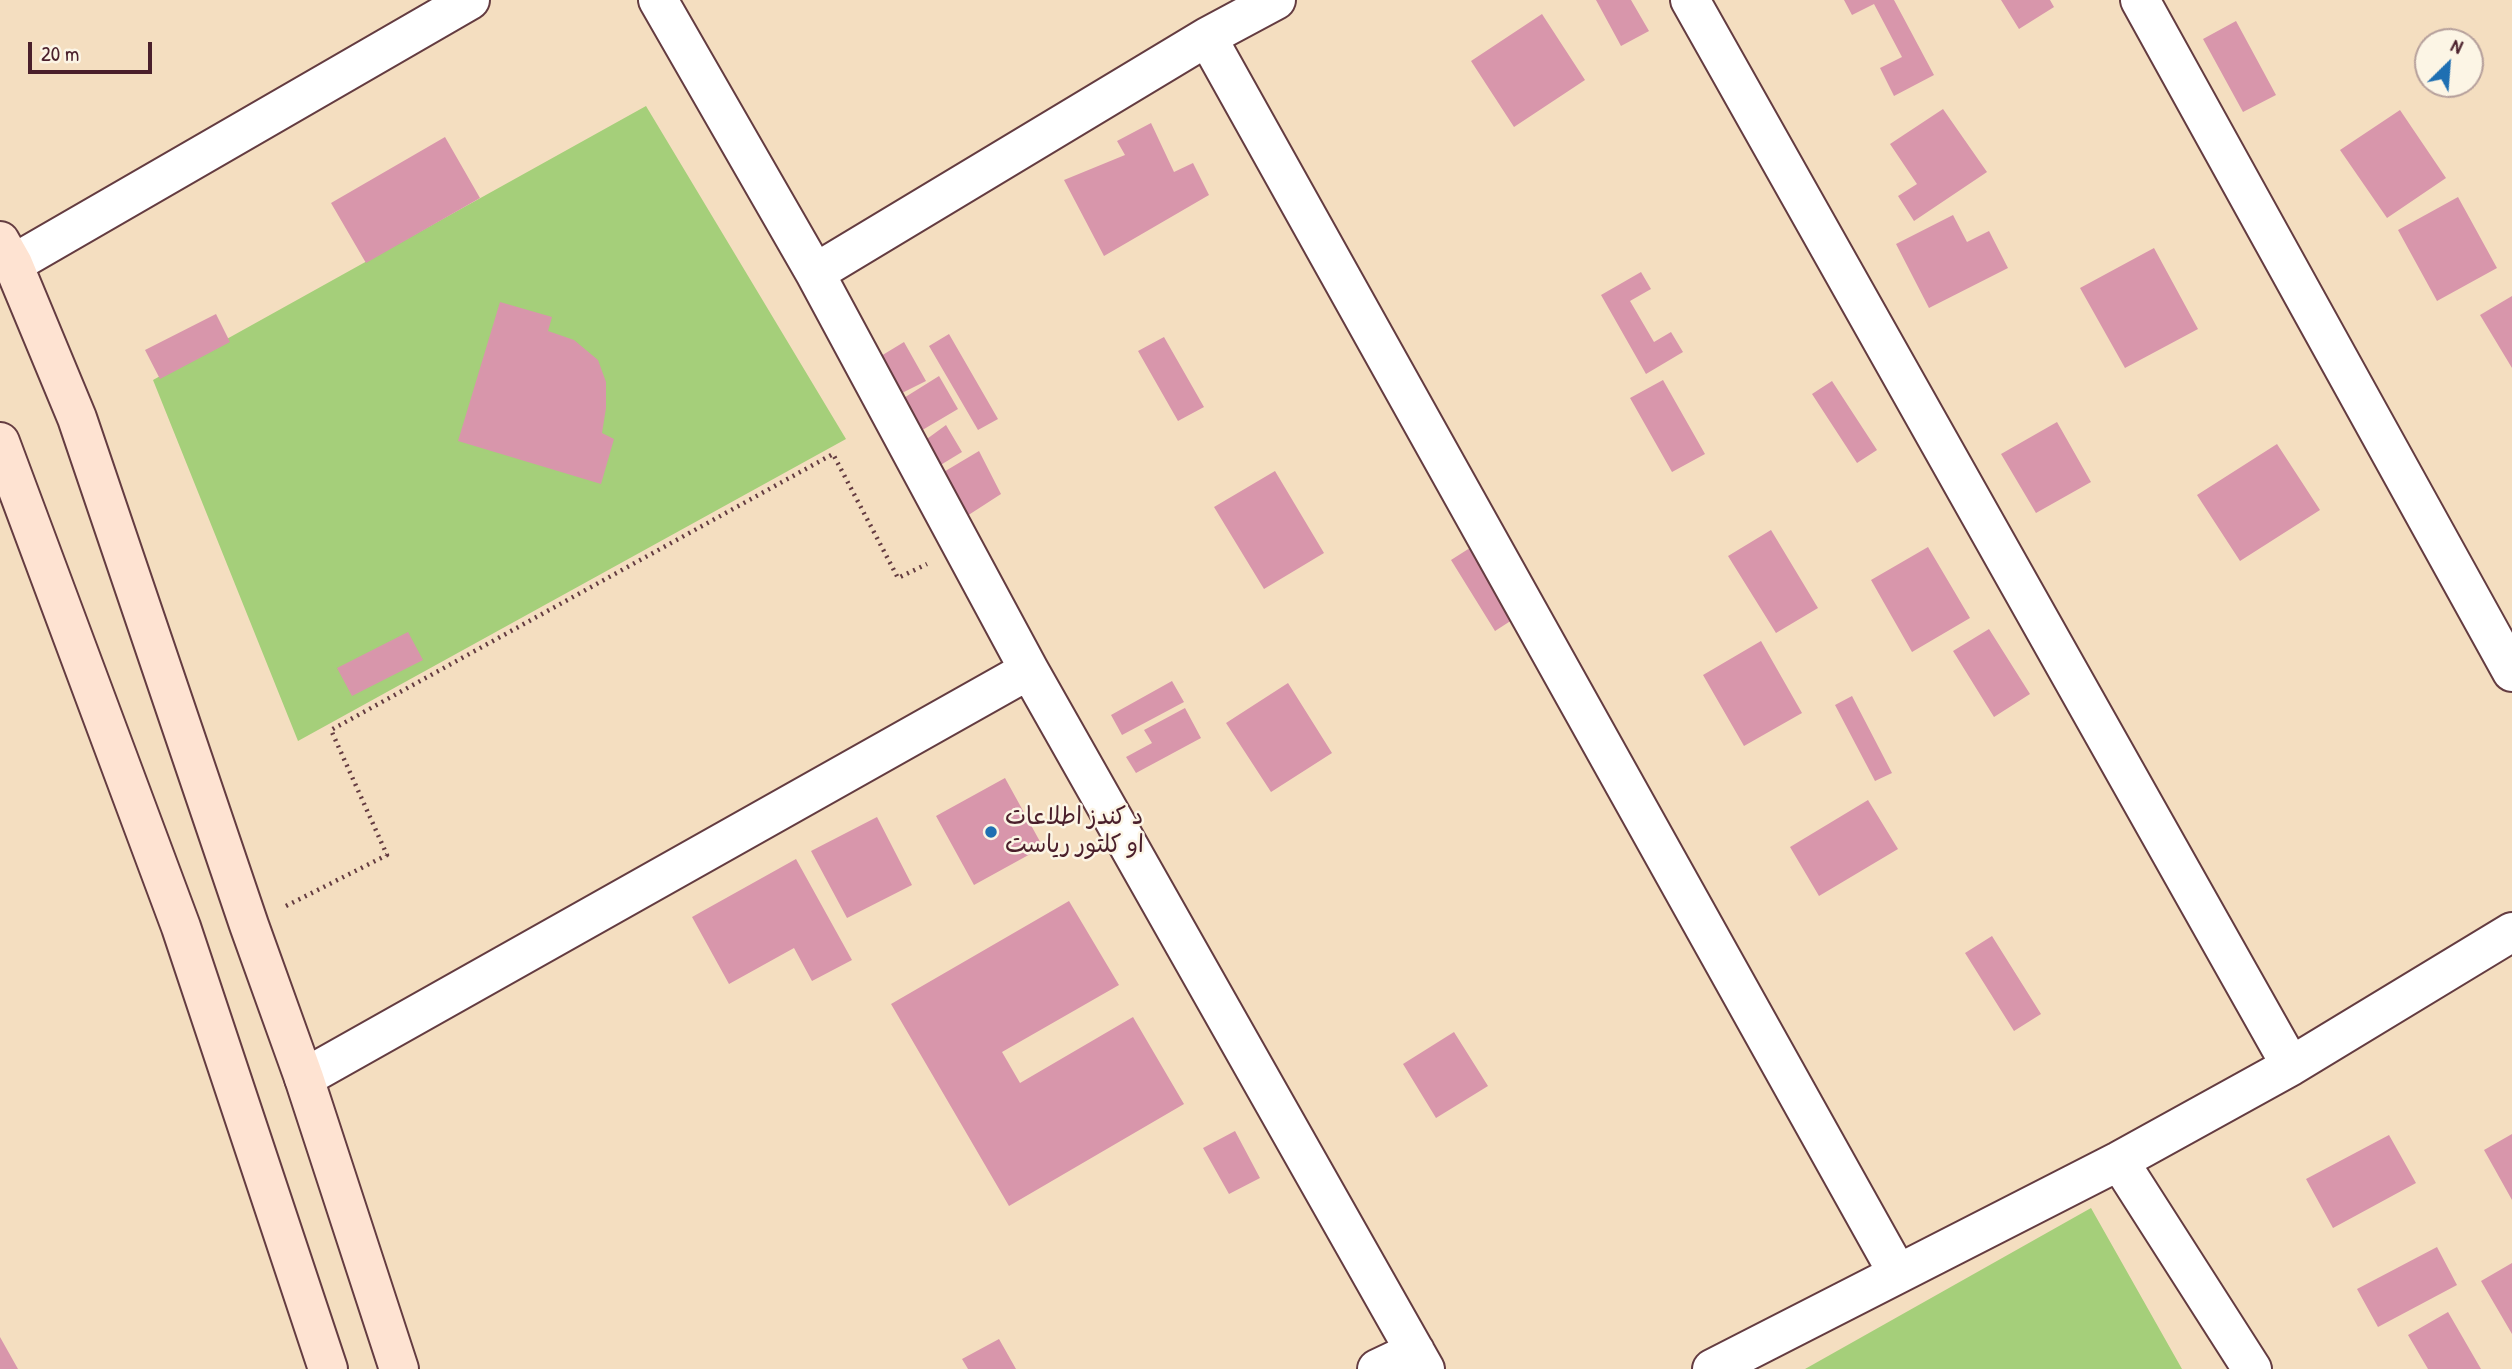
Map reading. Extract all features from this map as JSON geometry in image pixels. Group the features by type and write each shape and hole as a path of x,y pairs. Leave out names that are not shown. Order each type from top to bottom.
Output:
{"main road":[{"path":"6,252 77,418 249,925 304,1078 399,1369"},
{"path":"0,442 181,927 328,1369"}],"street":[{"path":"6,252 470,0"},
{"path":"658,0 815,273 1029,670 1420,1360 1377,1369"},
{"path":"815,273 1207,37 1276,0"},
{"path":"1690,0 2291,1066"},
{"path":"2140,0 2512,672"},
{"path":"1207,37 1898,1274"},
{"path":"304,1078 1029,670"},
{"path":"1712,1369 2119,1161 2291,1066 2512,932"},
{"path":"2119,1161 2252,1369"}],"path":[{"path":"249,925 387,855 331,730 833,454 898,578 963,547"}],"green space":[{"path":"646,106 846,439 298,741 153,380"},
{"path":"2091,1208 2182,1369 1805,1369"}],"building":[{"path":"1596,0 1631,0 1649,31 1621,46"},
{"path":"1844,0 1894,0 1934,75 1894,96 1880,68 1902,57 1874,4 1852,15"},
{"path":"2001,0 2050,0 2054,7 2019,29"},
{"path":"1542,14 1585,80 1514,127 1471,61"},
{"path":"2236,21 2276,95 2243,112 2203,39"},
{"path":"1943,109 1987,172 1914,221 1898,196 1917,184 1890,144"},
{"path":"2400,110 2446,178 2387,218 2340,150"},
{"path":"1151,123 1174,172 1193,163 1209,195 1104,256 1064,180 1125,155 1117,141"},
{"path":"445,137 480,198 366,263 331,203"},
{"path":"2458,197 2497,268 2437,301 2398,230"},
{"path":"1953,215 1967,242 1989,231 2008,268 1929,308 1896,244"},
{"path":"2154,248 2198,329 2125,368 2080,288"},
{"path":"1641,272 1651,289 1630,301 1654,342 1671,332 1683,352 1646,374 1601,295"},
{"path":"2512,296 2512,368 2480,315"},
{"path":"500,302 552,317 548,331 574,340 598,360 606,382 602,433 614,439 601,484 458,441"},
{"path":"216,314 230,342 160,379 145,350"},
{"path":"949,334 998,419 978,430 929,346"},
{"path":"1164,337 1204,407 1178,421 1138,351"},
{"path":"904,342 926,381 898,395 876,359"},
{"path":"939,376 958,409 919,432 899,401"},
{"path":"1663,380 1705,454 1672,472 1630,398"},
{"path":"1832,381 1877,450 1857,463 1812,394"},
{"path":"2057,422 2091,482 2036,513 2001,454"},
{"path":"946,425 962,452 934,469 920,444"},
{"path":"2277,444 2320,510 2240,561 2197,495"},
{"path":"979,451 1001,494 967,516 942,473"},
{"path":"1275,471 1324,553 1264,589 1214,507"},
{"path":"1771,530 1818,608 1776,633 1728,556"},
{"path":"1495,532 1540,602 1495,631 1451,560"},
{"path":"1928,547 1970,618 1912,652 1871,580"},
{"path":"1989,629 2030,694 1994,717 1953,651"},
{"path":"408,632 423,660 352,696 337,668"},
{"path":"1761,641 1802,713 1744,746 1703,675"},
{"path":"1172,681 1184,702 1122,735 1111,715"},
{"path":"1288,683 1332,753 1271,792 1226,723"},
{"path":"1852,696 1892,773 1875,781 1835,705"},
{"path":"1185,708 1201,738 1136,773 1126,757 1152,743 1144,730"},
{"path":"1005,778 1043,847 974,885 936,816"},
{"path":"1868,800 1898,849 1819,896 1790,847"},
{"path":"877,817 912,885 847,918 811,851"},
{"path":"796,859 852,960 812,981 794,948 729,984 692,917"},
{"path":"1069,901 1119,985 1002,1052 1020,1083 1133,1017 1184,1104 1009,1206 891,1004"},
{"path":"1992,936 2041,1014 2014,1031 1965,953"},
{"path":"1454,1032 1488,1086 1436,1118 1403,1064"},
{"path":"1235,1131 1260,1178 1229,1194 1203,1148"},
{"path":"2512,1134 2512,1200 2484,1150"},
{"path":"2389,1135 2416,1183 2333,1228 2306,1179"},
{"path":"2437,1247 2457,1285 2378,1327 2357,1289"},
{"path":"2512,1263 2512,1334 2481,1281"},
{"path":"2448,1312 2481,1369 2428,1369 2408,1335"},
{"path":"0,1337 18,1369 0,1369"},
{"path":"999,1339 1016,1369 968,1369 962,1359"}],"place":[{"name":"د کندز اطلاعات او کلتور ریاست","path":"991,832"}]}
